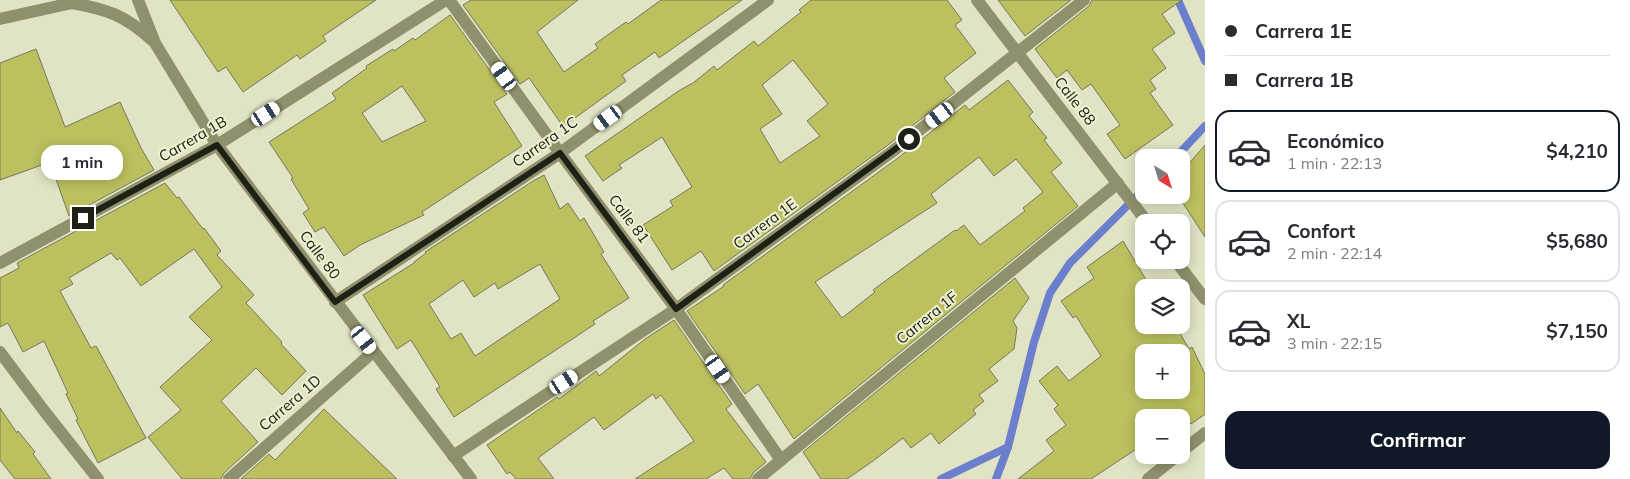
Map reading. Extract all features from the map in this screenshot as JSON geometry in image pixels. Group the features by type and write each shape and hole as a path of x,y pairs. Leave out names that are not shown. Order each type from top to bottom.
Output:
{"street":[{"name":"Calle 80","path":"138,0 155,43 217,145 471,479"},
{"name":"Carrera 1B","path":"0,262 217,145 447,0"},
{"name":"Calle 81","path":"447,0 676,309 780,460"},
{"name":"Carrera 1C","path":"335,302 560,153 768,0"},
{"name":"Calle 88","path":"976,0 1141,214"},
{"name":"Carrera 1E","path":"453,456 676,309 893,152 1084,0"},
{"name":"Calle 80","path":"74,2 113,13 140,29 155,43"},
{"path":"0,19 74,2"},
{"name":"Carrera 1F","path":"758,479 1121,188"},
{"path":"1182,269 1205,299"},
{"path":"0,352 44,412 98,479"},
{"name":"Carrera 1D","path":"229,479 373,352"},
{"path":"1190,445 1205,433"},
{"path":"1148,479 1167,464"}],"building":[{"path":"170,0 376,0 323,36 326,41 300,59 297,55 243,92 226,67 218,72"},
{"path":"471,0 578,0 537,32 564,72 598,48 595,44 626,22 628,24 661,0 742,0 659,58 655,52 622,75 626,81 564,126 529,78 520,84 463,5"},
{"path":"811,0 947,0 962,20 955,25 976,53 944,78 955,92 888,145 714,271 701,251 672,270 643,225 673,206 670,201 692,187 662,137 619,165 622,168 603,181 585,156 693,83 714,66 717,70 754,41 758,46 801,12 799,10","holes":["793,60 828,104 807,121 820,136 780,163 760,129 782,114 762,85"]},
{"path":"998,0 1071,0 1025,36"},
{"path":"1092,0 1182,0 1162,14 1175,33 1152,49 1166,68 1150,80 1156,89 1150,93 1173,125 1139,149 1135,149 1135,152 1125,159 1107,134 1120,125 1091,84 1082,90 1067,70 1057,78 1035,49 1089,6"},
{"path":"450,15 507,94 494,102 522,146 422,212 424,215 360,245 344,256 324,227 315,232 303,213 309,209 291,179 293,178 269,142 336,99 332,93 367,68 366,66 413,38 415,40","holes":["402,86 426,121 382,142 362,113"]},
{"path":"36,49 65,127 120,102 141,148 154,170 69,216 50,162 0,180 0,63"},
{"path":"1008,80 1033,112 1029,116 1047,138 1044,140 1062,163 1051,172 1078,206 794,439 758,384 745,394 687,311 898,158 965,105 969,110","holes":["979,157 994,176 1016,159 1043,192 1023,208 1025,211 980,245 964,225 873,290 875,292 842,318 815,282 937,203 931,194"]},
{"path":"1205,145 1205,237 1184,204 1190,204 1190,162"},
{"path":"544,175 560,209 568,203 580,221 584,218 604,252 601,254 629,298 593,321 595,324 454,417 436,389 440,387 411,340 397,349 363,295 414,263 425,252","holes":["540,264 560,299 475,356 461,333 451,339 429,304 463,280 474,297 495,283 498,289"]},
{"path":"165,183 177,198 179,197 221,251 217,255 254,295 246,303 306,371 282,395 256,368 221,401 258,442 224,473 221,479 182,479 148,437 181,410 160,387 212,340 189,317 222,287 194,249 141,286 120,258 117,260 111,253 69,278 73,284 60,291 91,348 96,346 146,438 98,463 76,420 78,419 66,394 68,393 44,341 23,352 8,323 0,327 0,278 19,268 17,263"},
{"path":"1123,241 1135,261 1135,269 1140,269 1146,279 1135,279 1135,334 1180,334 1186,344 1135,344 1135,399 1190,399 1190,348 1192,347 1205,374 1205,414 1191,424 1190,409 1135,409 1135,450 1091,479 1018,479 1054,451 1046,440 1066,425 1054,409 1058,405 1039,381 1057,366 1069,381 1101,356 1076,316 1073,318 1061,301 1094,278 1087,267"},
{"path":"1015,278 1029,298 1013,321 1017,328 1014,349 989,369 998,381 979,395 984,401 973,410 976,414 939,444 931,433 911,448 903,438 847,479 821,479 803,452"},
{"path":"674,320 732,404 726,409 766,462 753,473 750,479 733,479 724,468 706,479 635,479 694,441 661,395 656,399 653,394 604,430 594,417 538,458 554,479 516,479 510,472 507,474 487,445 557,397 559,399 596,371 599,376 645,339"},
{"path":"0,408 17,433 18,431 35,452 33,454 51,479 15,479 0,460"},
{"path":"324,409 397,479 241,479 269,454 275,460"}],"waterway":[{"path":"1178,0 1205,61"},
{"path":"1183,149 1205,126"},
{"path":"996,479 1008,447 1034,342 1050,293 1070,263 1135,198"},
{"path":"941,479 1008,447"}],"route":[{"path":"83,218 217,145 335,302 560,153 676,309 909,139"}]}
